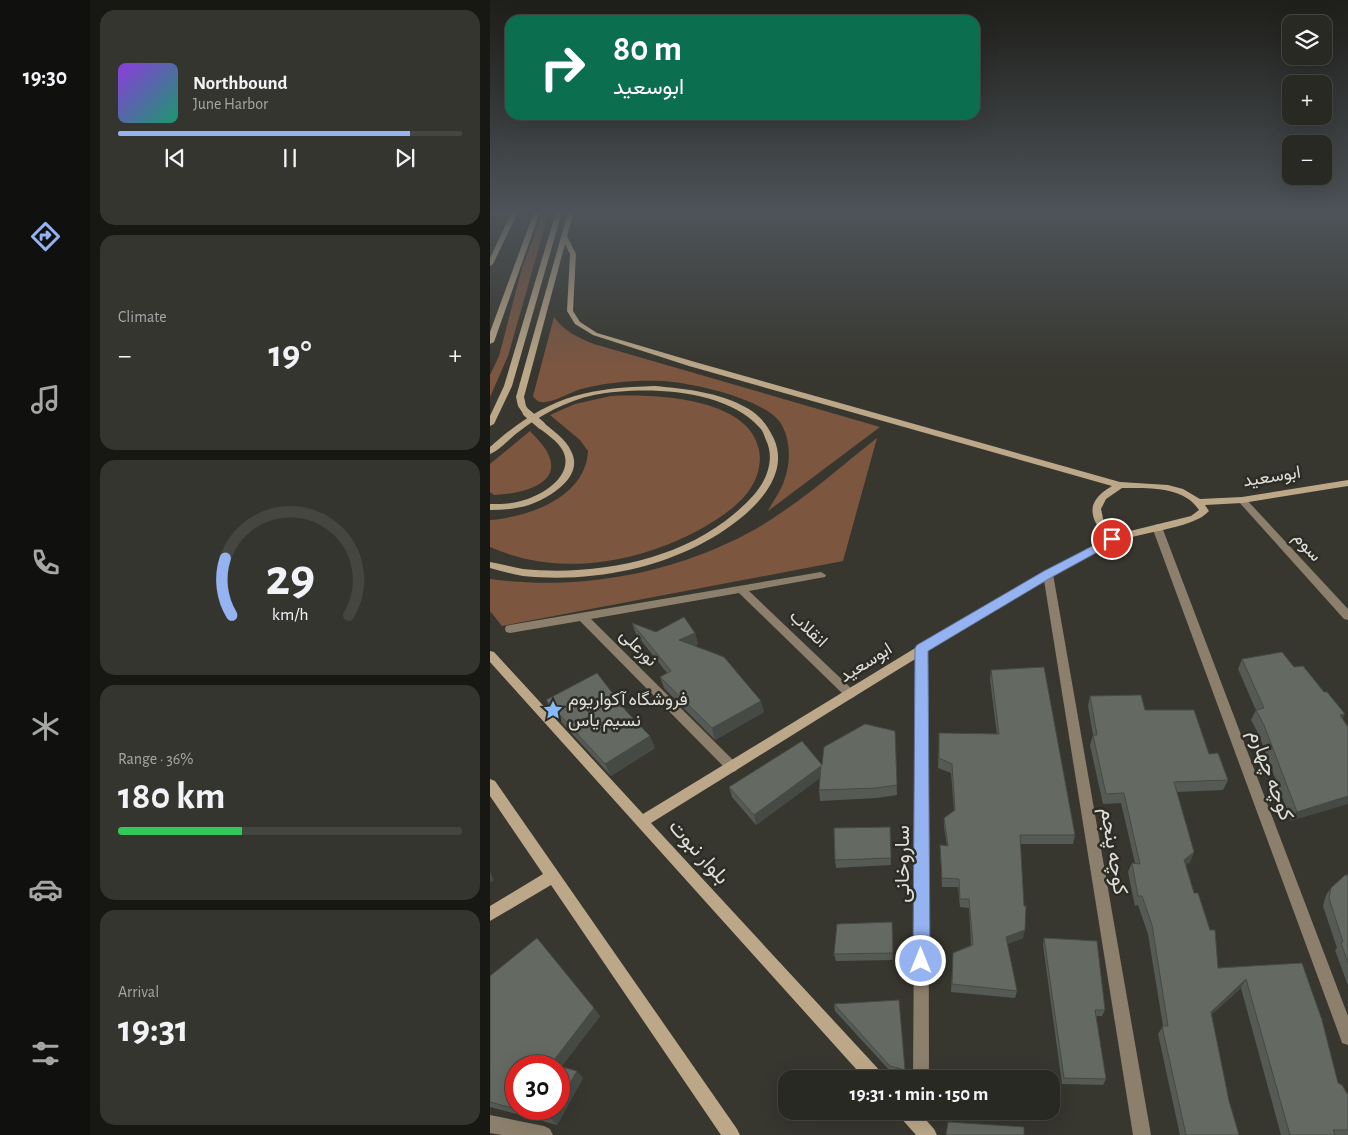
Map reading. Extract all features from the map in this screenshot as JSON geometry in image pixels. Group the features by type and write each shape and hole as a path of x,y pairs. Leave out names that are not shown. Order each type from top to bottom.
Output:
{"main road":[{"path":"490,342 518,265"},
{"path":"490,424 508,386 543,265"},
{"path":"490,507 512,506 535,498 552,488 565,476 570,464 568,451 528,413 522,406 520,397 556,265"},
{"path":"572,265 570,311 577,323 595,334 692,364 1120,485 1148,485 1188,494 1201,502"},
{"path":"490,451 519,427 558,404 597,392 635,388 692,392 742,408 762,423 768,431 774,449 770,478 758,496 740,516 715,534 682,551 636,565 563,574 534,574 505,570 490,565"},
{"name":"ابوسعید","path":"641,822 922,648 1112,539 1194,518 1204,511 1201,502 1242,500 1348,483"},
{"path":"1112,539 1099,525 1096,513 1099,503 1107,492 1120,485"},
{"name":"بلوار نبوت","path":"490,655 868,1070"},
{"path":"490,784 730,1135"},
{"path":"490,914 553,876"},
{"path":"914,1120 928,1135"}],"street":[{"name":"سوم","path":"1242,500 1348,616"},
{"name":"کوچه چهارم","path":"1158,527 1348,1036"},
{"name":"کوچه پنجم","path":"1048,574 1142,1135"},
{"path":"510,629 821,575"},
{"name":"انقلاب","path":"741,589 850,694"},
{"name":"نورعلی","path":"583,617 732,767"},
{"name":"ساروخانی","path":"921,1070 922,648"},
{"path":"490,1124 544,1135"}],"shaded area":[{"path":"523,265 534,265 508,356 490,397 490,375 499,356"},
{"path":"554,317 562,327 572,334 594,344 880,427 768,511 783,485 789,459 788,443 784,429 771,413 726,393 664,381 612,383 581,389 550,401 539,402 533,396"},
{"path":"611,396 650,396 697,402 719,409 738,419 751,432 760,455 756,477 751,487 743,498 718,519 697,531 648,552 595,563 568,564 542,562 490,547 490,520 521,514 553,502 577,481 585,467 588,451 580,440 550,415 575,404"},
{"path":"530,431 548,453 551,467 549,475 543,482 534,487 513,493 494,495 490,492 490,464"},
{"path":"877,438 843,561 502,626 490,611 490,579 550,583 612,578 672,565 728,543 749,533 787,509"}],"building":[{"path":"684,617 695,633 679,640 724,657 761,701 712,728 660,677 671,671 632,623 656,632"},
{"path":"1282,652 1294,667 1303,666 1324,692 1327,692 1345,714 1340,715 1348,727 1348,796 1297,812 1264,725 1256,710 1264,708 1242,659"},
{"path":"1044,667 1075,835 1020,835 1024,906 1026,906 1025,930 1006,937 1017,991 952,984 953,953 973,945 969,899 960,899 959,879 942,878 940,845 948,846 944,818 955,810 952,764 939,758 939,733 999,734 991,670"},
{"path":"597,673 627,712 650,736 605,764 546,700"},
{"path":"1141,695 1145,710 1194,710 1209,754 1218,753 1228,780 1174,782 1194,852 1184,860 1194,893 1198,893 1210,930 1215,930 1218,968 1302,963 1322,1020 1338,1083 1342,1085 1348,1095 1348,1130 1333,1130 1335,1135 1290,1135 1246,979 1211,1012 1229,1101 1239,1135 1186,1135 1162,1026 1168,1026 1152,925 1142,896 1138,896 1132,863 1140,864 1124,793 1106,794 1093,735 1097,735 1090,696"},
{"path":"865,724 895,731 897,785 876,788 819,790 821,766 754,815 729,787 802,741 822,765 824,747"},
{"path":"890,827 891,858 835,860 834,828"},
{"path":"1345,875 1348,875 1348,963 1329,898 1331,888"},
{"path":"892,922 893,953 834,954 837,924"},
{"path":"537,938 594,1008 558,1055 505,1055 505,1106 490,1102 490,976"},
{"path":"1044,938 1097,941 1105,1010 1095,1010 1106,1079 1064,1078"},
{"path":"899,1000 905,1070 890,1066 834,1004"},
{"path":"570,1069 577,1071 570,1083"},
{"path":"948,1122 1024,1127 1024,1135 946,1135"}],"place":[{"name":"فروشگاه آکواریوم نسیم یاس","path":"553,710"}],"route":[{"path":"921,961 922,648 1112,539"}]}
